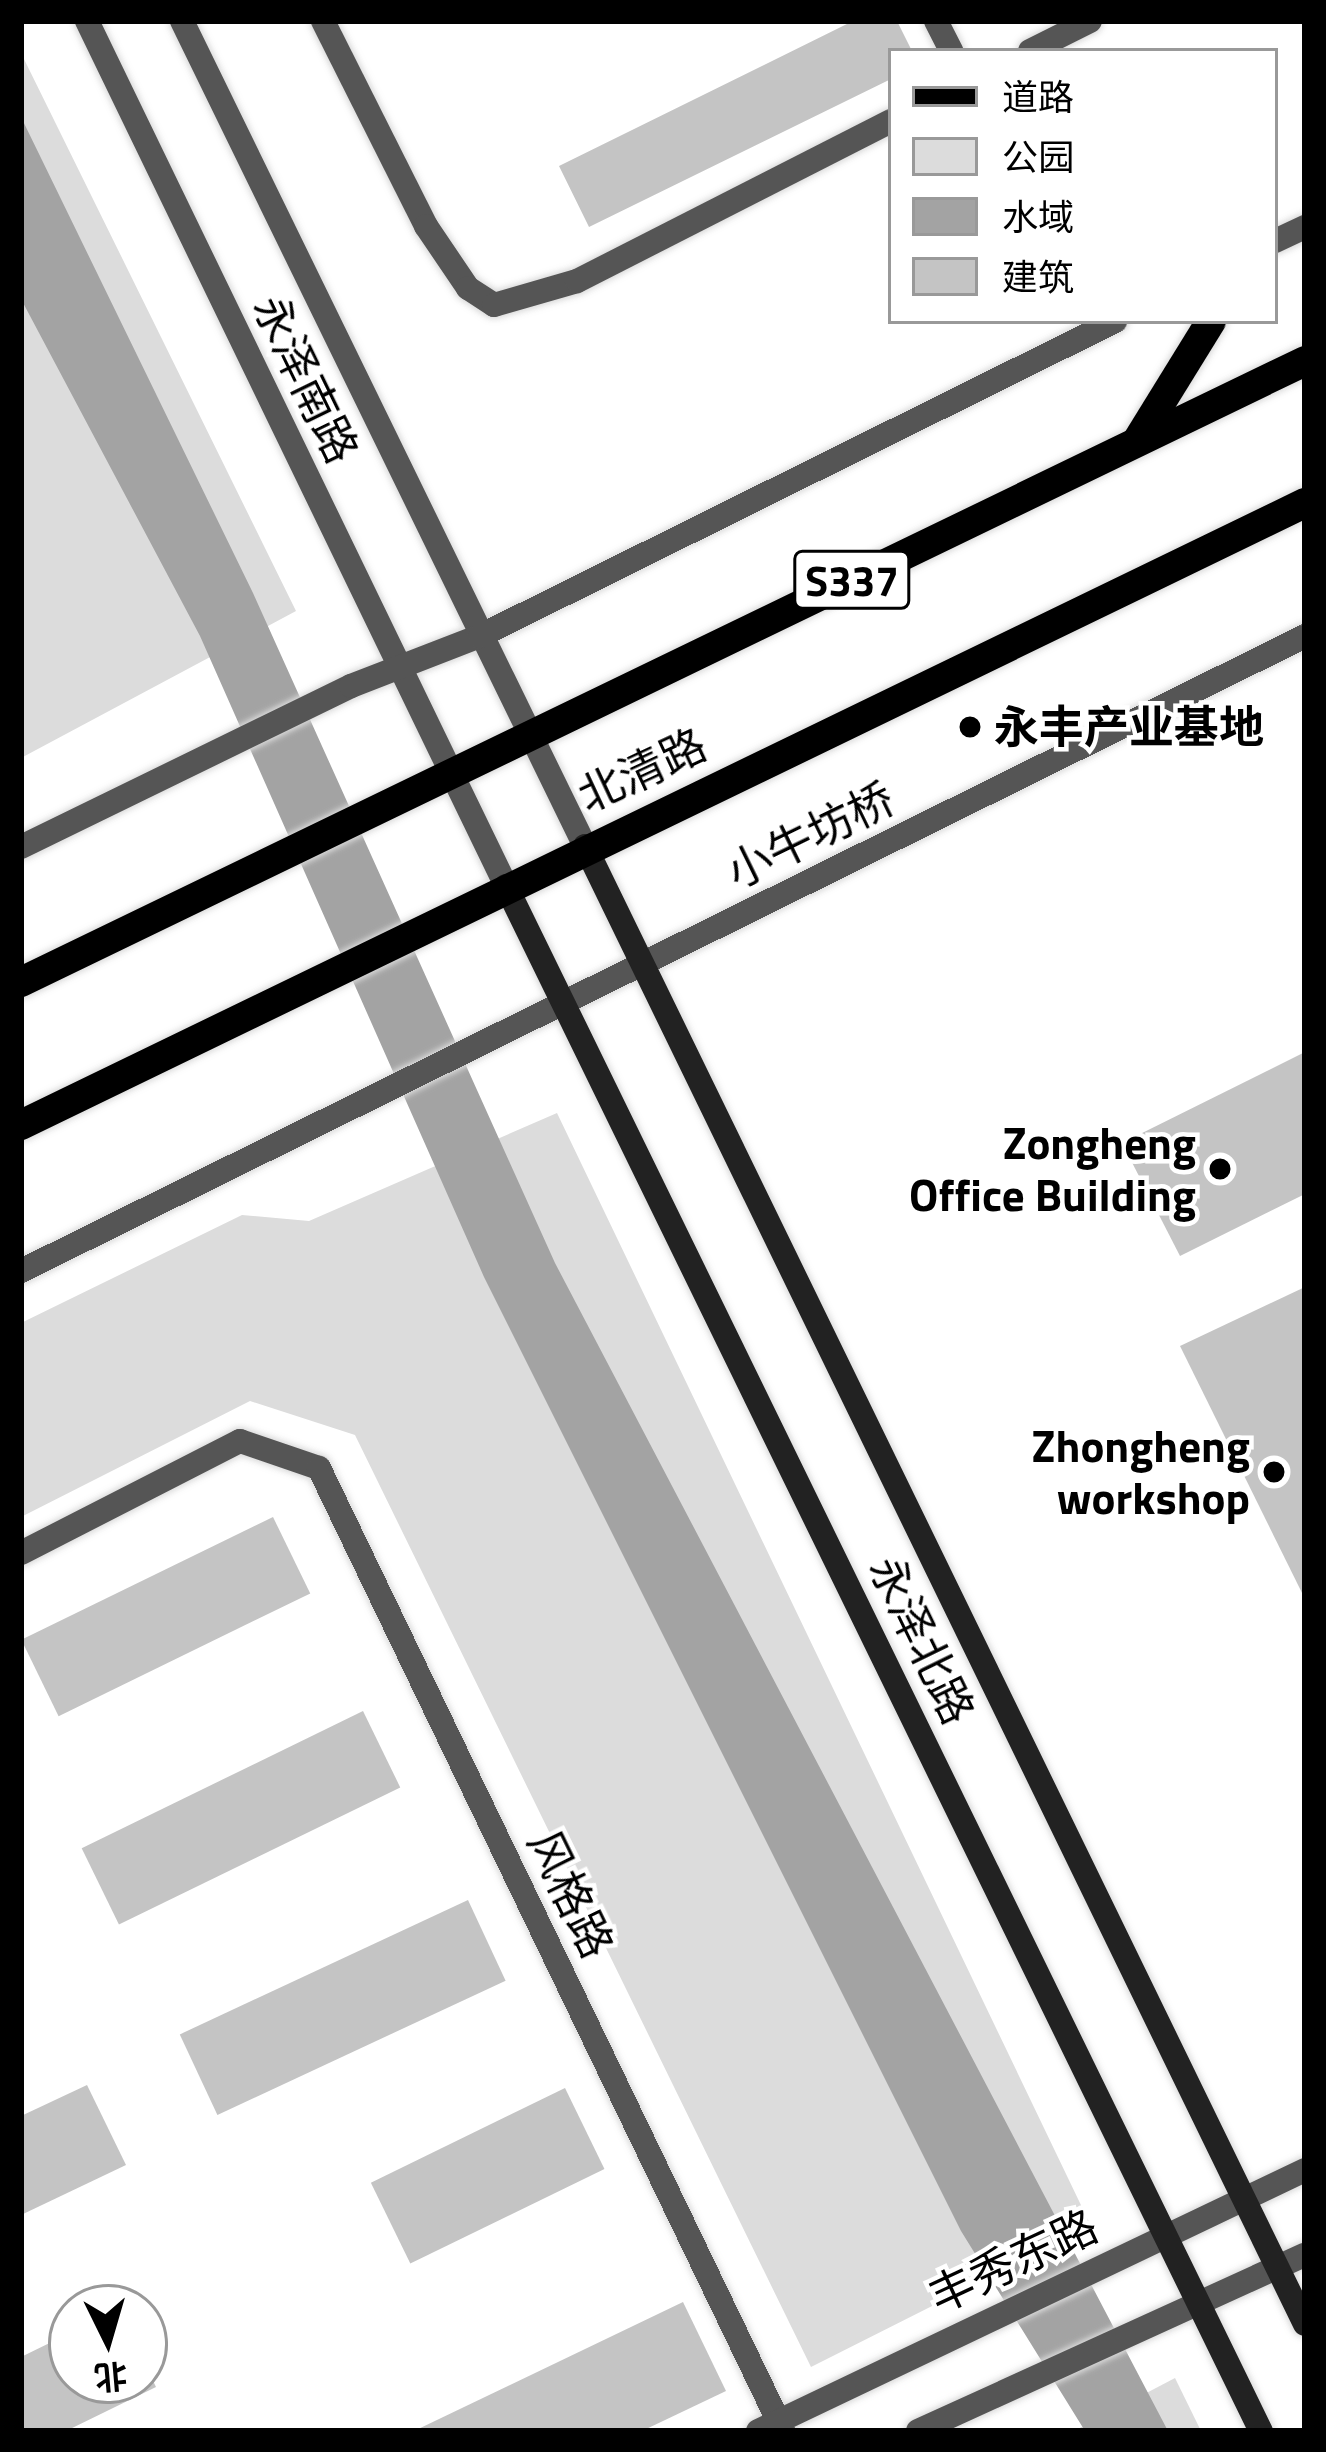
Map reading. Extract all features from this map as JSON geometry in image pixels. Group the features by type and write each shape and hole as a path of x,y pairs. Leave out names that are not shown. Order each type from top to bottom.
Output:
{"main road":[{"path":"1137,441 1209,324"},
{"name":"北清路","path":"21,982 1305,361"},
{"name":"北清路","path":"21,1125 585,846 1305,503"},
{"name":"永泽北路","path":"585,846 1305,2324"},
{"name":"永泽北路","path":"506,886 1261,2431"}],"street":[{"name":"永泽南路","path":"87,21 506,886"},
{"name":"永泽南路","path":"182,21 585,846"},
{"path":"322,21 426,226 468,288 494,305 578,281 888,123"},
{"path":"936,21 950,48"},
{"path":"1036,48 1090,21"},
{"path":"1278,240 1305,226"},
{"path":"21,847 351,686 480,636 1109,324"},
{"name":"小牛坊桥","path":"21,1271 1305,636"},
{"name":"风格路","path":"21,1553 240,1441 319,1468 774,2428"},
{"name":"丰秀东路","path":"774,2428 863,2378 1305,2170"},
{"path":"918,2431 1305,2255"}],"green space":[{"path":"21,53 296,611 21,758 24,625"},
{"path":"557,1113 1091,2226 811,2367 355,1435 250,1401 21,1517 21,1323 242,1215 309,1221"},
{"path":"1175,2378 1201,2431 1074,2431"}],"water":[{"path":"21,117 253,593 555,1263 1168,2431 1085,2431 961,2231 484,1277 200,636 21,299"}],"building":[{"path":"853,21 897,21 910,48 888,48 888,80 589,227 559,166"},
{"name":"Zongheng Office Building","path":"1305,1052 1305,1194 1180,1256 1122,1143"},
{"name":"Zhongheng workshop","path":"1305,1287 1305,1599 1180,1346"},
{"path":"273,1517 310,1593 59,1716 21,1640"},
{"path":"363,1711 400,1787 119,1925 82,1848"},
{"path":"468,1900 506,1981 217,2115 180,2034"},
{"path":"87,2085 126,2165 21,2215 21,2116"},
{"path":"565,2088 604,2169 410,2264 371,2183"},
{"path":"683,2302 726,2391 642,2431 414,2431"},
{"path":"48,2344 48,2404 121,2404 66,2431 21,2431 21,2357"}],"place":[{"name":"永丰产业基地","path":"970,727"},
{"name":"Zongheng Office Building","path":"1220,1169"},
{"name":"Zhongheng workshop","path":"1274,1472"}]}
